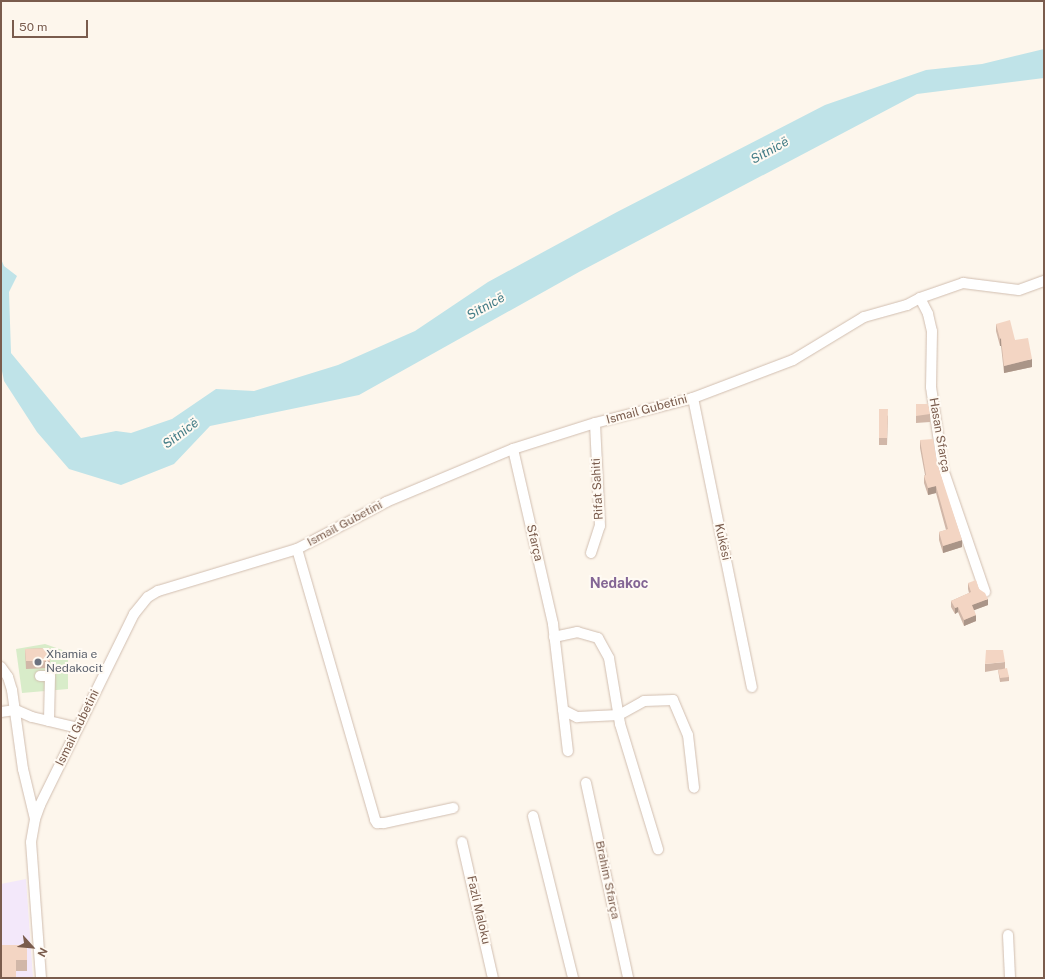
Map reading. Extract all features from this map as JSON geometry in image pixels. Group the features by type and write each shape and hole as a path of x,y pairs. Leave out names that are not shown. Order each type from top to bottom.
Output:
{"street":[{"name":"Ismail Gubetini","path":"41,978 31,842 35,819 40,805 134,614 148,597 158,591 297,549 386,502 513,449 595,423 692,398 793,360 864,317 907,305 920,298 963,283 1019,290 1044,280"},
{"name":"Hasan Sfarça","path":"920,298 928,314 932,331 931,387 943,469 985,592"},
{"name":"Kukësi","path":"692,398 752,687"},
{"name":"Rifat Sahiti","path":"591,553 600,526 595,423"},
{"name":"Sfarça","path":"513,449 554,637 568,751"},
{"path":"297,549 375,820 377,823 384,823 453,808"},
{"path":"554,637 577,632 598,638 609,658 619,715 658,849"},
{"path":"1,666 8,677 12,690 16,710 23,769 35,819"},
{"path":"40,676 50,676 49,721"},
{"path":"563,710 577,717 619,715 644,701 673,700 688,735 694,788"},
{"path":"1,712 16,710 32,717 78,728"},
{"name":"Brahim Sfarça","path":"586,783 628,978"},
{"path":"533,816 572,978"},
{"name":"Fazli Maloku","path":"462,842 493,978"},
{"path":"1008,935 1010,978"}],"shaded area":[{"path":"26,879 33,978 1,978 1,884"}],"green space":[{"path":"45,644 68,652 68,689 22,693 16,649"}],"water":[{"name":"Sitnicë","path":"1044,49 1044,78 917,94 579,272 359,395 210,426 174,464 121,485 69,469 37,432 4,381 1,366 1,259 4,266 17,276 9,292 11,353 81,438 116,431 131,433 172,419 216,389 254,391 338,365 415,331 488,282 617,212 825,105 926,70 982,64"}],"building":[{"path":"1010,320 1015,340 1028,338 1032,359 1004,366 1001,338 1000,339 996,324"},
{"path":"916,404 928,404 930,414 916,416"},
{"path":"879,409 888,409 887,438 879,438"},
{"path":"933,439 937,463 962,540 943,546 939,532 948,529 936,486 928,488 924,476 926,475 920,440"},
{"path":"976,580 979,589 985,593 988,599 972,605 976,615 964,620 958,607 955,608 951,601 971,592 968,583"},
{"path":"50,648 50,661 26,661 25,649"},
{"path":"986,650 1003,650 1005,662 985,664"},
{"path":"1007,668 1009,677 1000,678 998,670"},
{"path":"1,945 27,945 27,960 16,960 16,978 1,978"}],"place":[{"name":"Xhamia e Nedakocit","path":"38,662"}],"district":[{"name":"Nedakoc","path":"619,583"}]}
